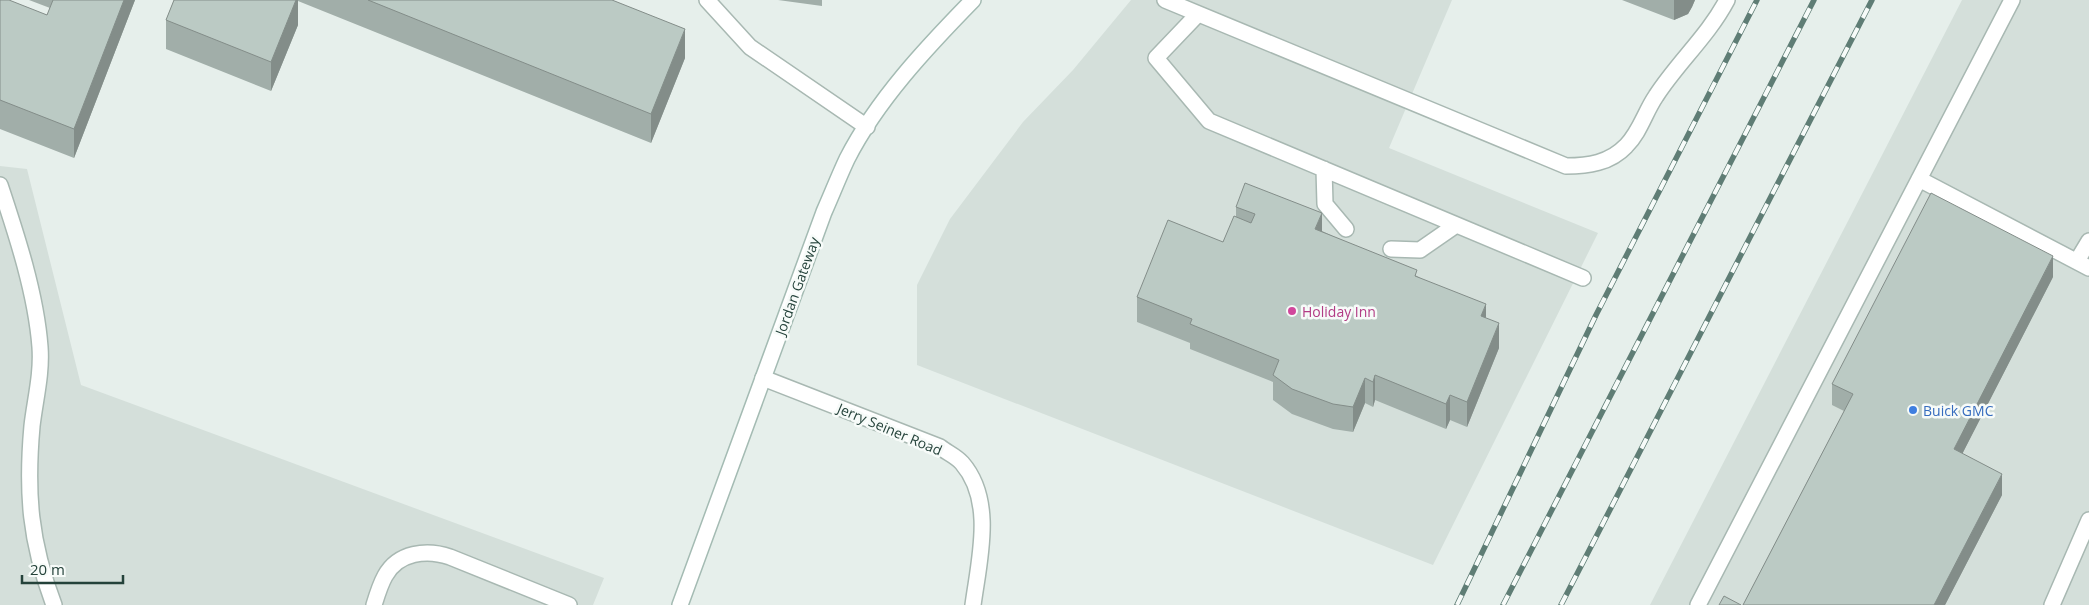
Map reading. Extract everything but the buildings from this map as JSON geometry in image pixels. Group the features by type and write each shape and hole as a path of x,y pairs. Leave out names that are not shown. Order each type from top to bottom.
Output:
{"main road":[{"path":"707,0 750,47 867,127"},
{"name":"Jordan Gateway","path":"680,605 824,212 848,158 867,127 913,64 973,0"},
{"path":"1166,0 1566,166 1597,164 1626,146 1637,132 1655,96 1710,29 1726,0"},
{"path":"1698,605 2012,0"},
{"path":"1198,14 1156,58 1209,121 1583,278"},
{"path":"1324,169 1325,204 1346,229"},
{"path":"1919,179 2083,264 2089,242"},
{"path":"0,185 37,321 40,376 32,424 29,476 31,527 44,579 54,605"},
{"path":"1391,249 1420,250 1456,225"},
{"name":"Jerry Seiner Road","path":"763,378 940,447 961,462 976,486 982,514 981,549 973,605"},
{"path":"2052,605 2089,520"},
{"path":"374,605 385,575 392,567 410,555 423,552 437,552 569,605"}],"shaded area":[{"path":"1131,0 1452,0 1389,148 1598,233 1433,565 917,365 917,285 950,219 1023,122 1073,70"},
{"path":"1962,0 2089,0 2089,605 1650,605"},
{"path":"0,166 27,169 81,385 604,578 593,605 0,605"}],"railway":[{"path":"1457,605 1596,315 1757,0"},
{"path":"1503,605 1814,0"},
{"path":"1561,605 1872,0"}],"place":[{"name":"Holiday Inn","path":"1292,311"},
{"name":"Buick GMC","path":"1913,410"}]}
